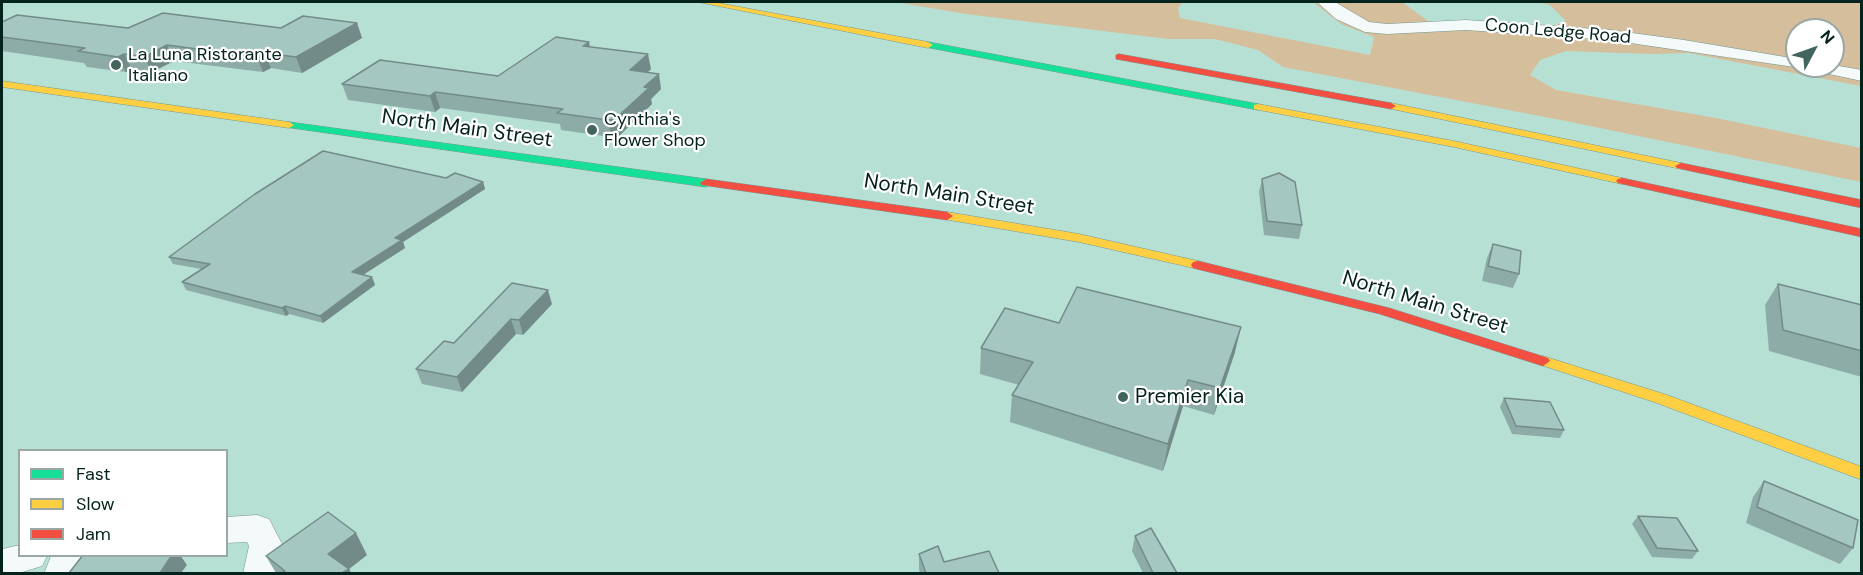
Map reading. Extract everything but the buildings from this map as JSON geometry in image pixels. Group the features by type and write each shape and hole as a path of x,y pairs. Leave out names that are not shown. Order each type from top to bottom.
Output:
{"main road":[{"path":"702,2 1454,144 1862,233"},
{"path":"1106,55 1449,117 1862,204"},
{"name":"North Main Street","path":"2,84 686,181 845,201 1079,237 1384,310 1662,399 1862,474"}],"street":[{"name":"Coon Ledge Road","path":"1324,2 1365,27 1387,29 1466,25 1610,35 1785,62"},
{"path":"1845,73 1862,76"},
{"path":"228,530 257,528 266,546 260,573"},
{"path":"2,563 23,557"},
{"path":"60,573 67,557"}],"shaded area":[{"path":"895,2 1183,2 1178,8 1180,18 1370,55 1374,37 1341,24 1313,2 1402,2 1428,21 1508,22 1548,28 1566,21 1550,5 1538,2 1861,2 1861,86 1819,78 1845,78 1845,18 1785,18 1785,71 1689,53 1566,51 1540,60 1530,75 1556,90 1716,118 1861,148 1861,182 1566,121 1283,67 1258,50 1215,39 1168,39 966,14"}],"traffic: fast":[{"path":"928,45 1258,107"},
{"path":"289,125 706,183"}],"traffic: slow":[{"path":"702,2 928,45"},
{"path":"2,84 289,125"},
{"path":"1391,106 1681,166"},
{"path":"1258,107 1454,144 1622,181"},
{"path":"947,216 1079,238 1198,265"},
{"path":"1543,361 1662,399 1862,474"}],"traffic: jam":[{"path":"1119,57 1391,106"},
{"path":"1681,166 1862,204"},
{"path":"1622,181 1862,233"},
{"path":"706,183 947,216"},
{"path":"1198,265 1384,311 1543,361"}],"place":[{"name":"La Luna Ristorante Italiano","path":"116,65"},
{"name":"Cynthia's Flower Shop","path":"592,130"},
{"name":"Premier Kia","path":"1123,397"}]}
